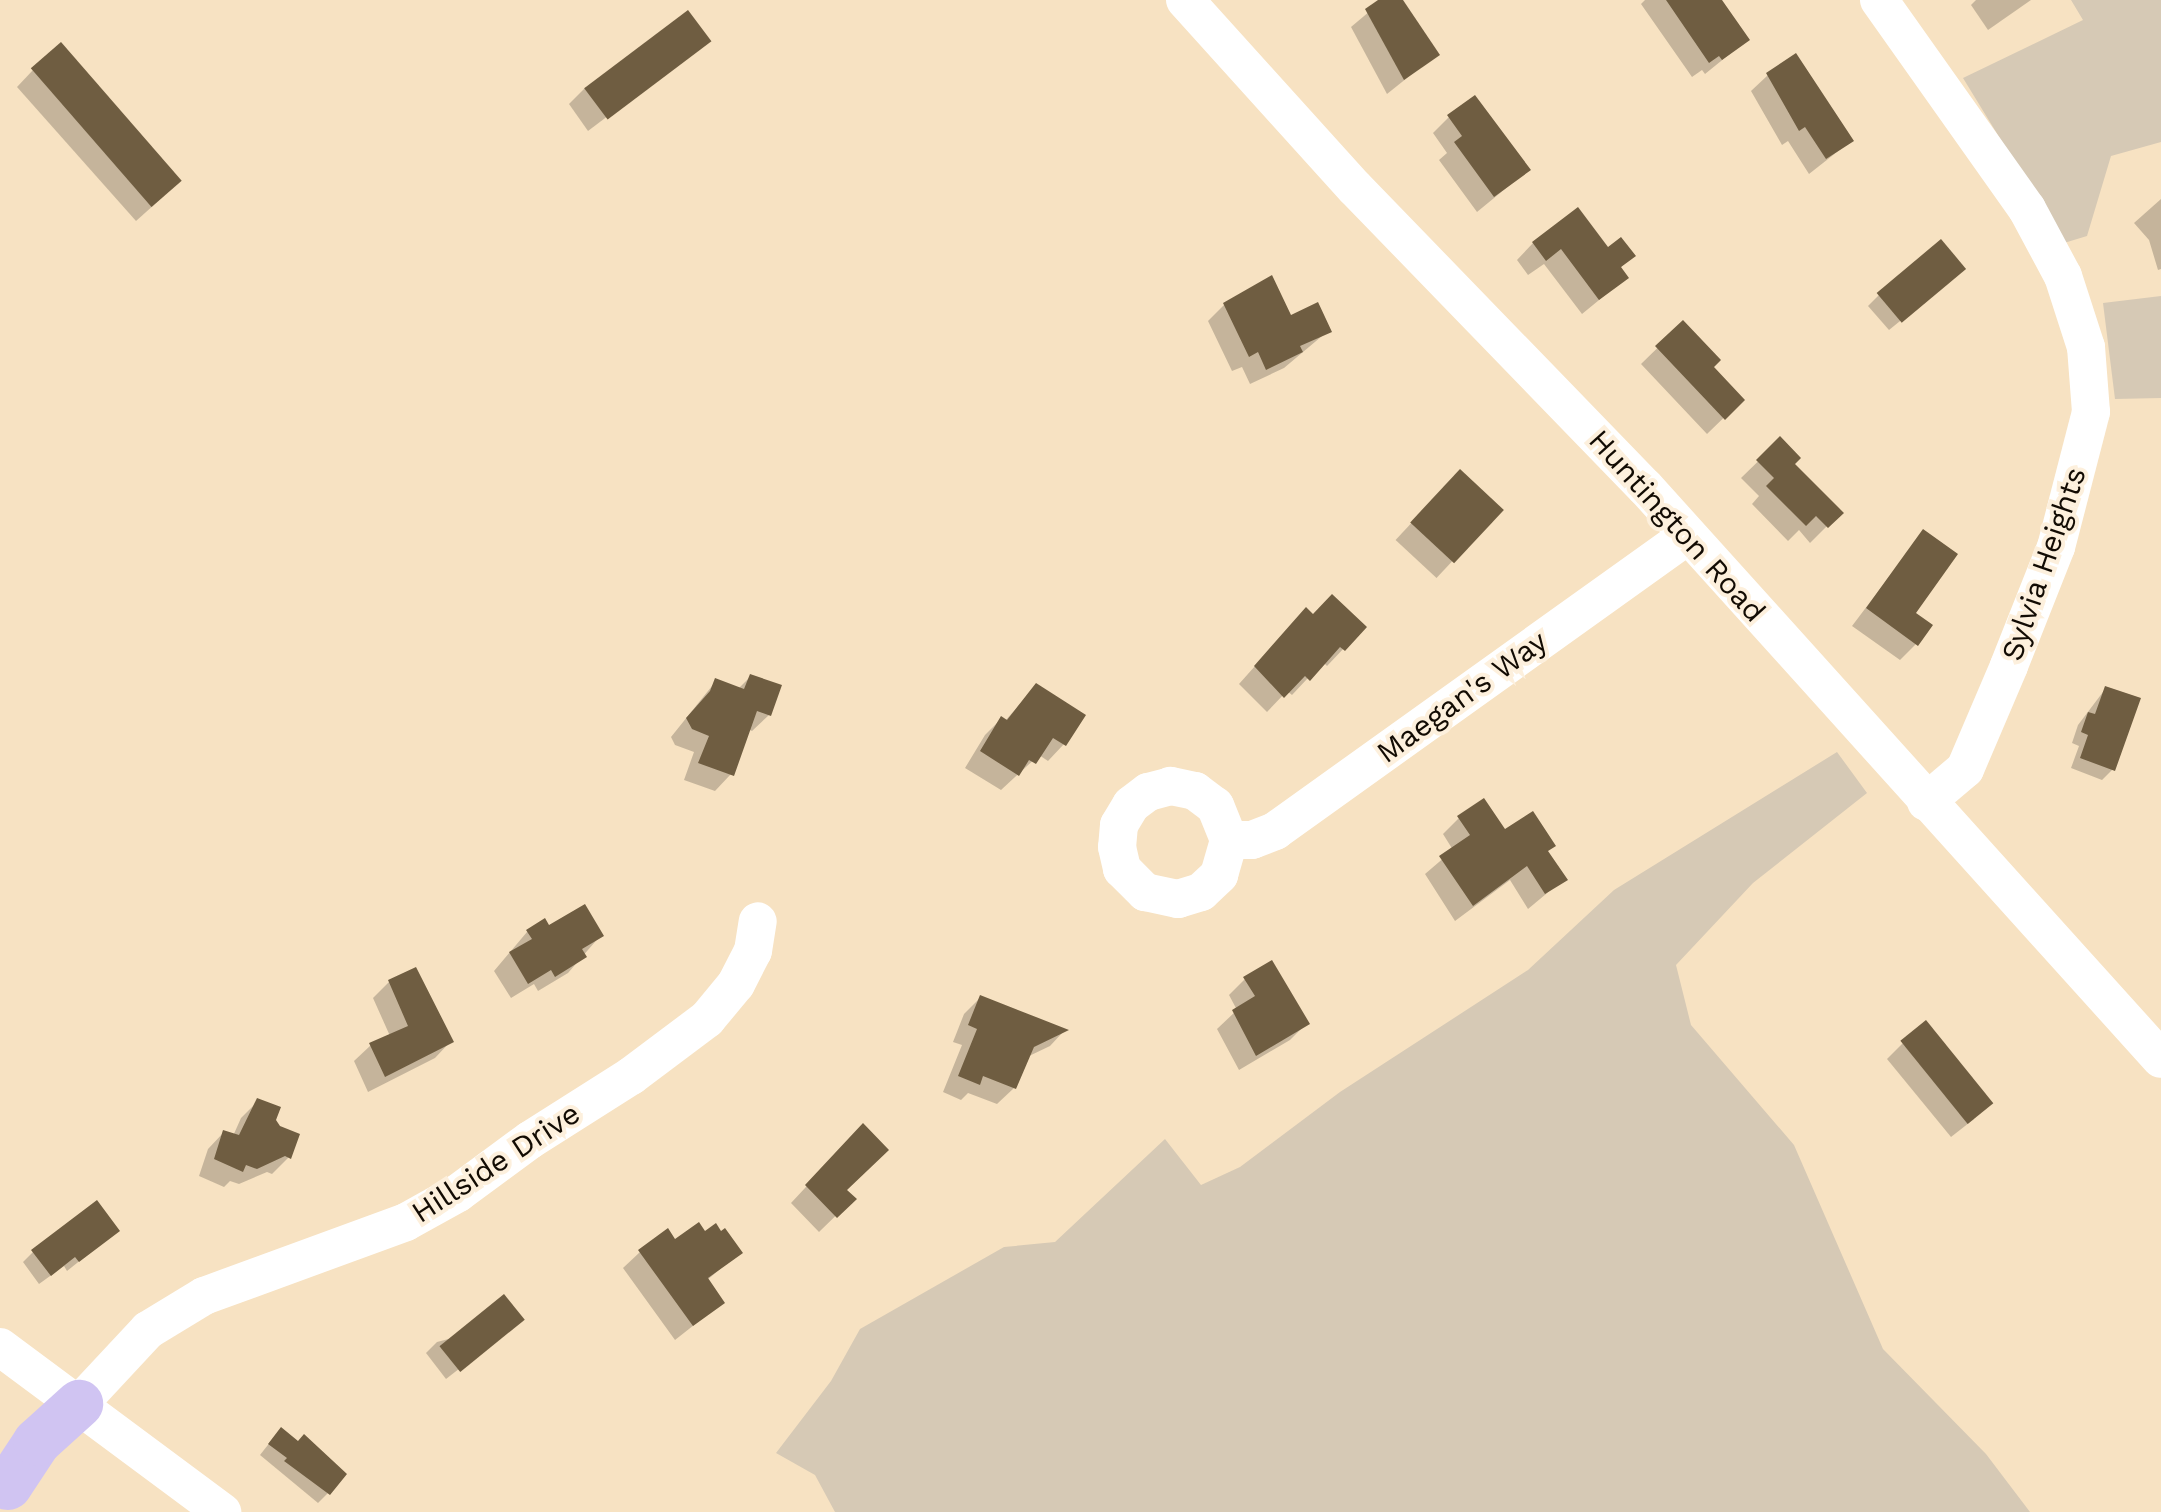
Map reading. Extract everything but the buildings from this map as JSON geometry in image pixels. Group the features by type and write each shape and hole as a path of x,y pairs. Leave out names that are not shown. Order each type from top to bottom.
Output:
{"main road":[{"path":"7,1485 37,1442 79,1404"}],"street":[{"name":"Huntington Road","path":"1184,0 1355,188 1582,420 2161,1059"},
{"name":"Sylvia Heights","path":"1879,0 2027,209 2063,276 2086,346 2091,412 2056,547 2009,666 1965,769 1926,802"},
{"name":"Maegan's Way","path":"1229,840 1252,840 1275,830 1687,536"},
{"name":"Hillside Drive","path":"79,1404 148,1330 204,1296 406,1222 458,1193 530,1140 630,1076 707,1019 736,984 753,951 758,921"},
{"path":"0,1347 222,1512"}],"shaded area":[{"path":"2071,0 2161,0 2161,142 2111,156 2087,236 2064,243 1963,78 2083,20"},
{"path":"2161,296 2161,398 2115,399 2103,303"},
{"path":"1837,752 1867,793 1753,883 1676,965 1691,1025 1794,1145 1883,1349 1986,1454 2030,1512 835,1512 815,1475 776,1453 831,1381 860,1329 1004,1247 1055,1242 1165,1139 1201,1185 1240,1167 1340,1092 1528,970 1614,890"}]}
